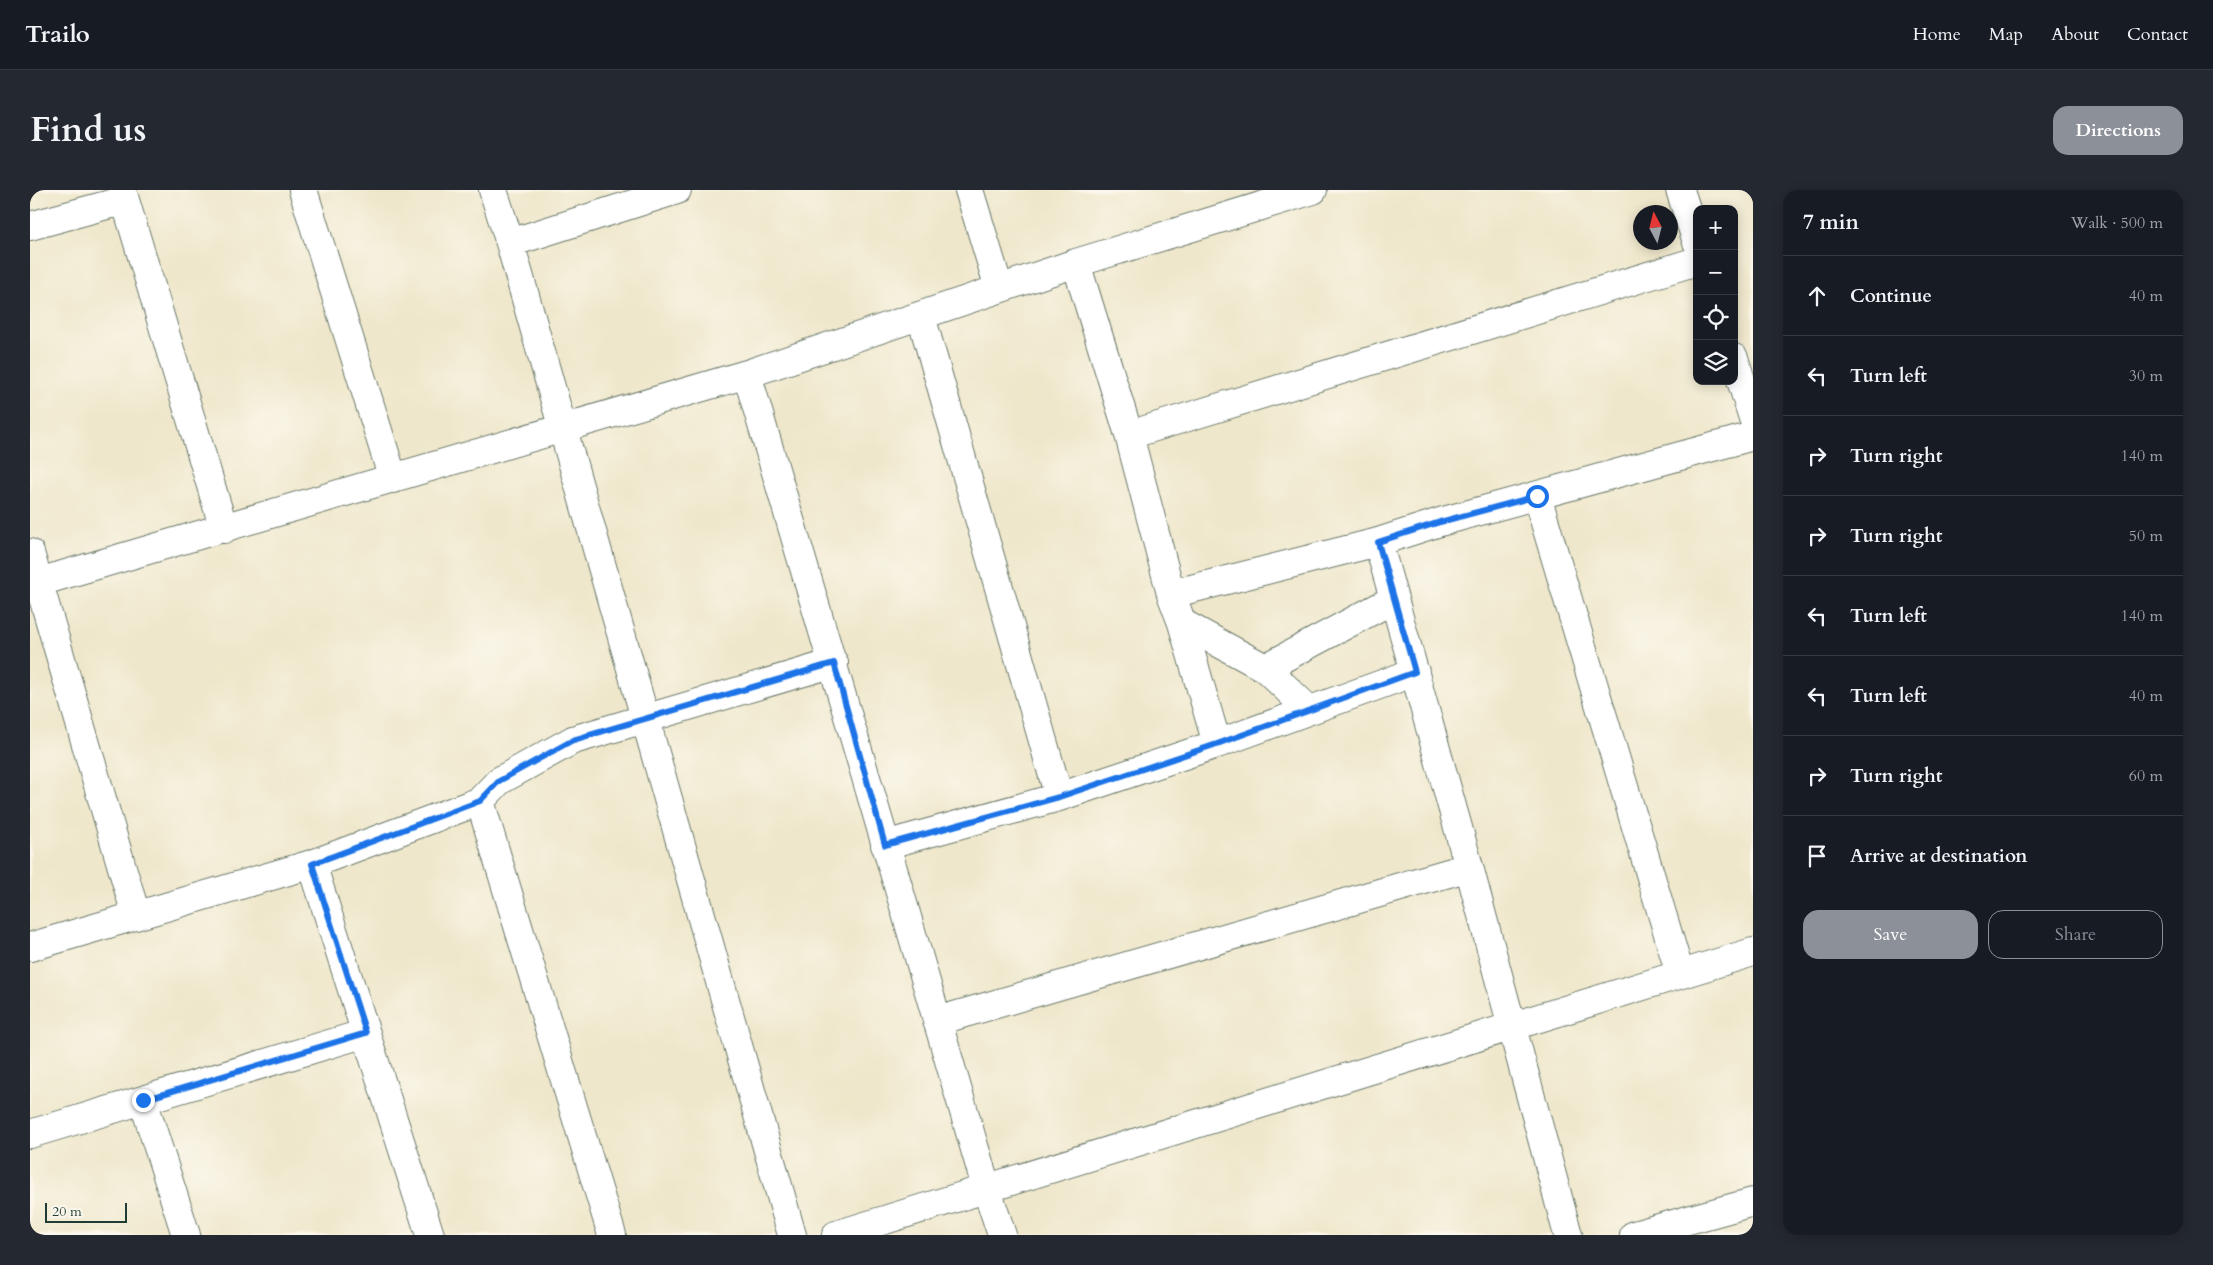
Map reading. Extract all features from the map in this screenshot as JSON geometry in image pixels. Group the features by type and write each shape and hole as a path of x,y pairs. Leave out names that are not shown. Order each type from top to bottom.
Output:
{"street":[{"path":"303,190 393,479"},
{"path":"493,190 510,243 792,1235"},
{"path":"510,243 678,190"},
{"path":"969,190 998,288"},
{"path":"39,582 748,374 998,288 1313,190"},
{"path":"1680,190 1693,230"},
{"path":"30,226 123,195 224,528"},
{"path":"1130,435 1693,262"},
{"path":"1076,263 1130,435 1171,594 1182,623 1217,744"},
{"path":"921,316 1059,797"},
{"path":"1742,363 1753,418"},
{"path":"748,374 834,663 885,845 986,1187 1002,1235"},
{"path":"1171,594 1378,542 1440,522 1753,436"},
{"path":"1537,496 1680,974"},
{"path":"1378,542 1469,867 1568,1235"},
{"path":"30,553 136,916"},
{"path":"1266,668 1394,600"},
{"path":"1182,623 1266,668 1309,710"},
{"path":"30,947 312,864 480,801 499,781 573,740 834,663"},
{"path":"885,845 1059,797 1217,744 1415,672"},
{"path":"480,801 612,1235"},
{"path":"312,864 430,1235"},
{"path":"937,1021 1469,867"},
{"path":"836,1235 986,1187 1753,952"},
{"path":"30,1134 366,1033"},
{"path":"143,1100 186,1235"},
{"path":"1634,1235 1753,1202"}],"route":[{"path":"143,1100 366,1033 312,864 480,801 499,781 526,764 573,740 834,663 885,845 1059,797 1217,744 1415,672 1378,542 1440,522 1537,496"}]}
